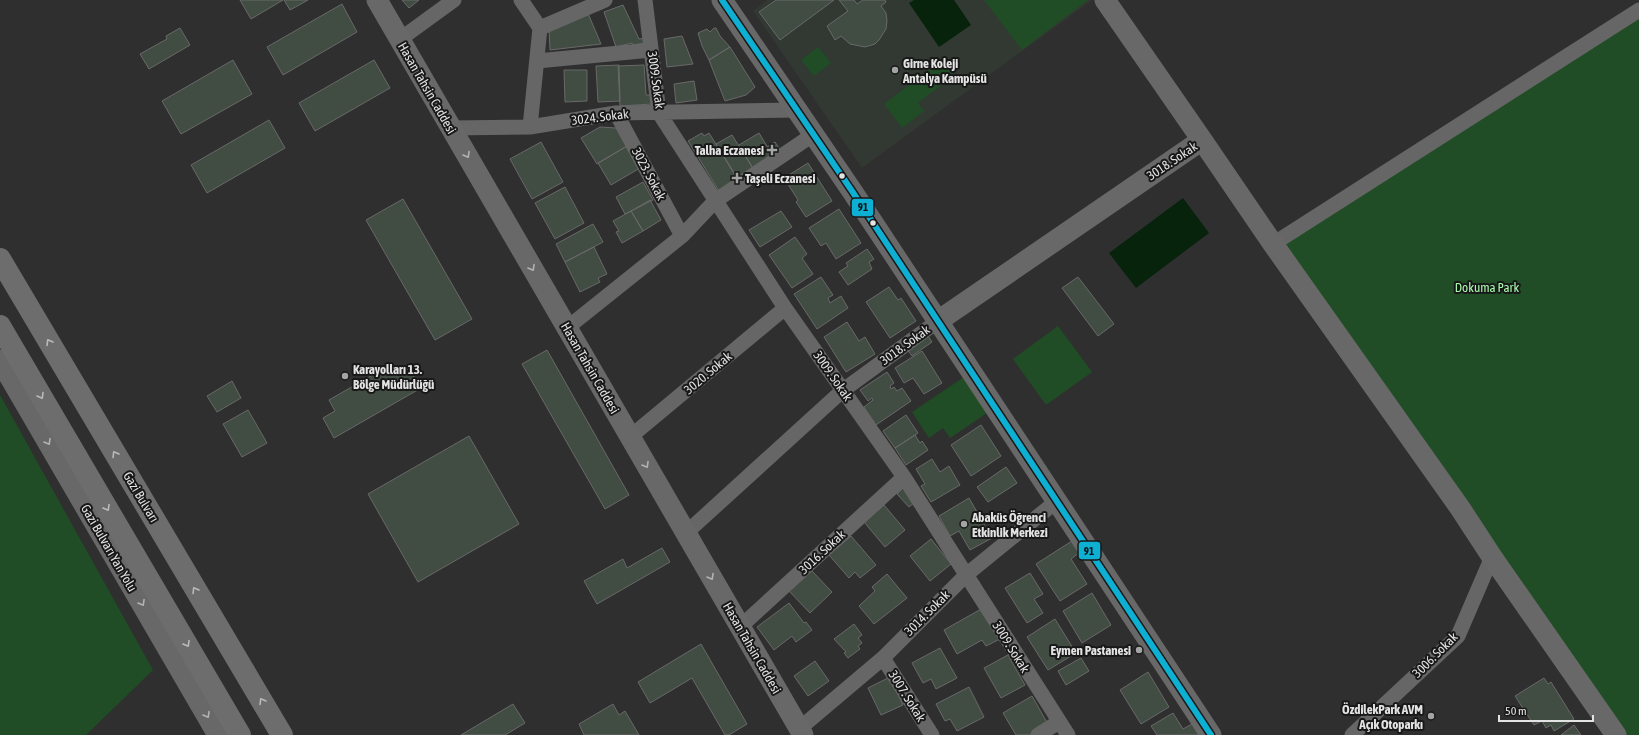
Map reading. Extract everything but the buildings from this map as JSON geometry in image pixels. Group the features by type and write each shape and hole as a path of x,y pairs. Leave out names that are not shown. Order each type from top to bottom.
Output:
{"highway":[{"name":"Gazi Bulvarı","path":"0,259 282,735"},
{"path":"0,326 240,735"}],"street":[{"name":"Hasan Tahsin Caddesi","path":"378,0 399,40 801,732"},
{"path":"399,40 454,0"},
{"path":"521,0 540,28 530,127"},
{"path":"540,28 605,0"},
{"name":"3009. Sokak","path":"645,0 659,113 714,201 785,308 904,477 1068,735"},
{"path":"722,0 798,110 1058,500 1211,735"},
{"path":"1105,0 1272,244 1460,508 1492,557 1616,735"},
{"path":"1272,244 1639,10"},
{"path":"537,61 651,50"},
{"name":"3024. Sokak","path":"451,128 530,127 616,113 798,110"},
{"name":"3023. Sokak","path":"616,113 682,236"},
{"path":"566,328 682,236 714,201 814,134"},
{"name":"3018. Sokak","path":"686,533 842,391 938,321 1202,140"},
{"name":"3020. Sokak","path":"630,437 785,308"},
{"name":"Gazi Bulvarı Yan Yolu","path":"0,360 218,735"},
{"name":"3016. Sokak","path":"740,627 904,477"},
{"name":"3014. Sokak","path":"801,732 883,658 966,575 1058,500"},
{"name":"3006. Sokak","path":"1352,735 1458,636 1492,557"},
{"name":"3007. Sokak","path":"883,658 932,735"},
{"path":"1038,735 1059,722"}],"shaded area":[{"name":"Girne Koleji Antalya Kampüsü","path":"767,0 1092,0 862,168 753,11"},
{"path":"914,0 954,0 971,25 939,47 909,3"},
{"path":"1183,198 1209,233 1136,288 1109,253"}],"green space":[{"path":"984,0 1088,0 1022,50"},
{"name":"Dokuma Park","path":"1639,10 1639,735 1616,735 1273,244"},
{"path":"818,47 831,63 814,76 801,60"},
{"path":"942,60 953,76 918,103 924,111 902,128 884,104"},
{"path":"1058,326 1092,372 1046,405 1013,359"},
{"path":"964,377 987,413 950,438 943,428 929,438 912,412"},
{"path":"0,395 153,670 86,735 0,735"}],"transit line":[{"name":"91","path":"722,0 852,191 1211,735"}],"place":[{"name":"Girne Koleji Antalya Kampüsü","path":"895,70"},
{"name":"Talha Eczanesi","path":"772,150"},
{"name":"Taşeli Eczanesi","path":"737,178"},
{"name":"Karayolları 13. Bölge Müdürlüğü","path":"345,376"},
{"name":"Abaküs Öğrenci Etkinlik Merkezi","path":"964,524"},
{"name":"Eymen Pastanesi","path":"1139,650"},
{"name":"ÖzdilekPark AVM Açık Otoparkı","path":"1431,716"}]}
